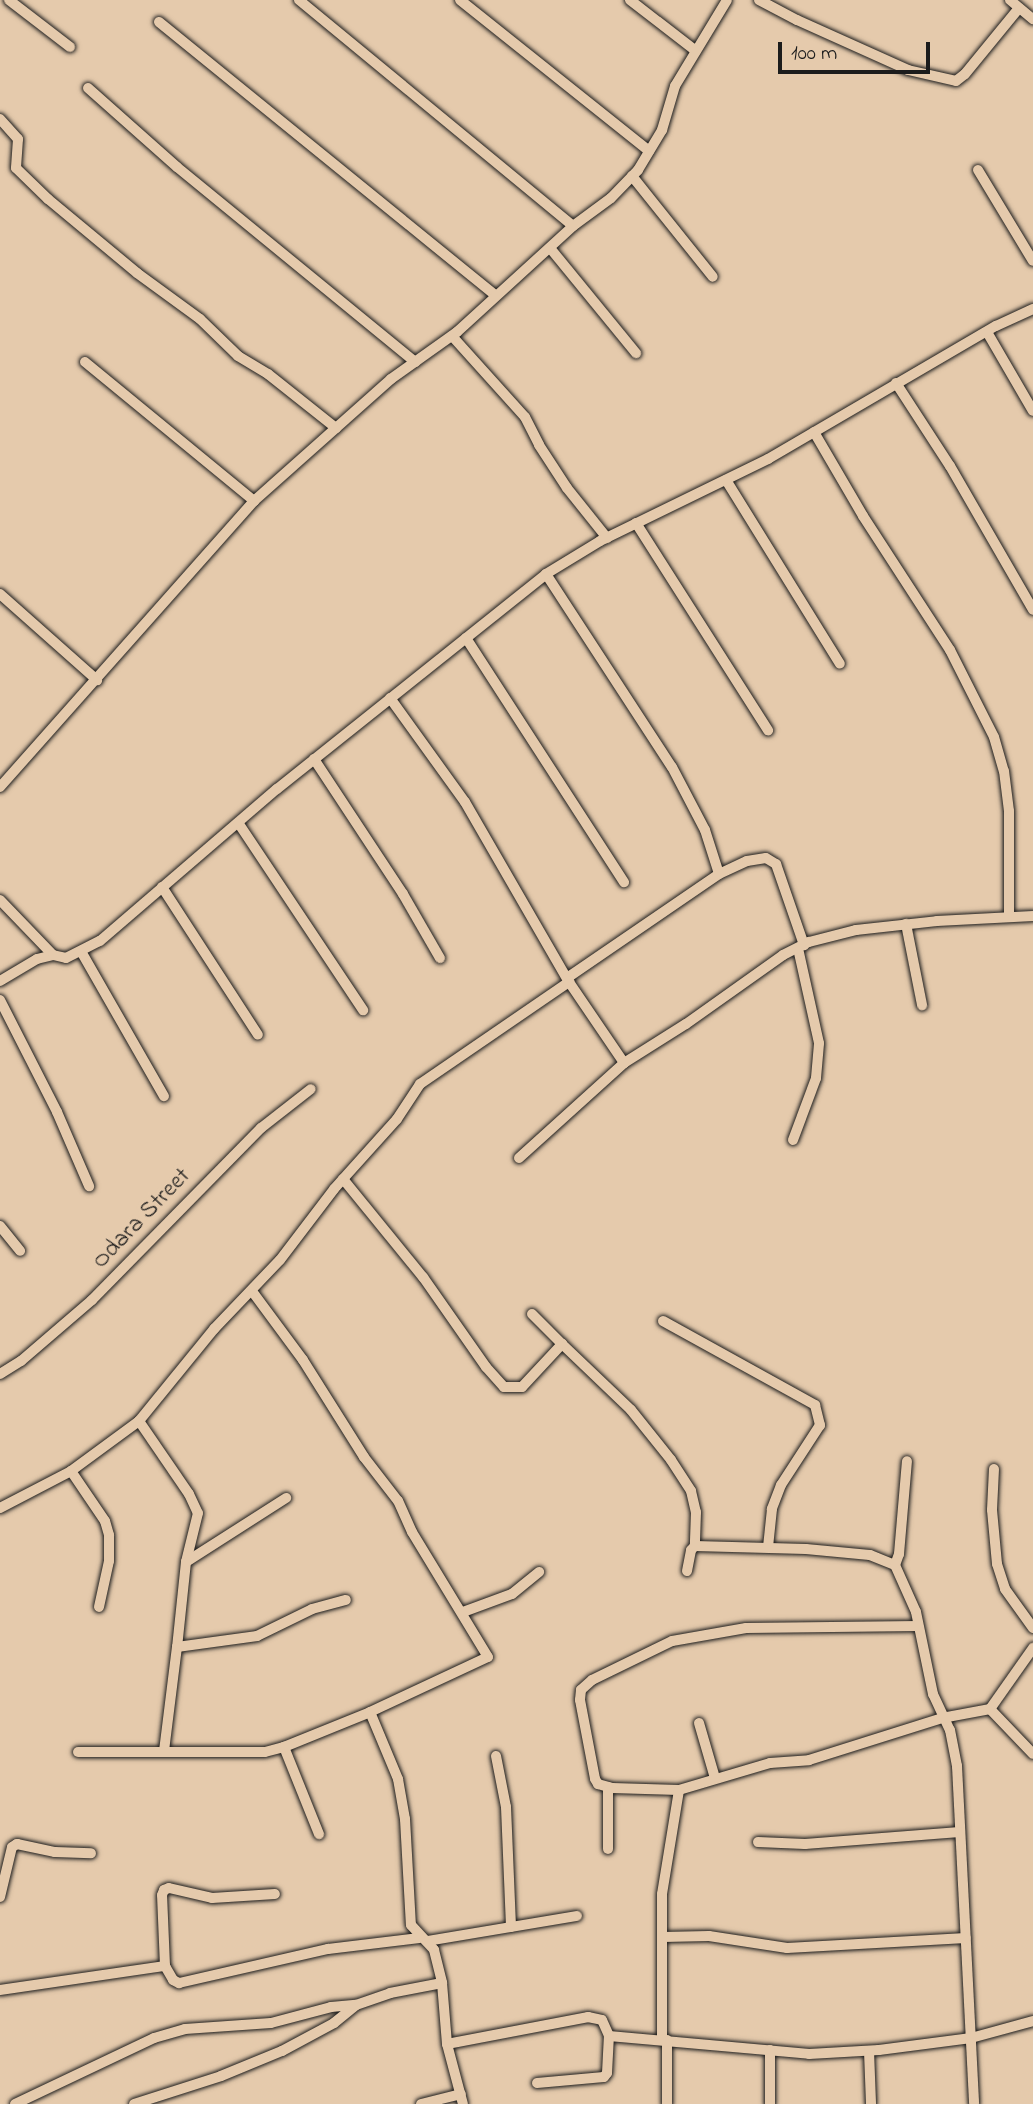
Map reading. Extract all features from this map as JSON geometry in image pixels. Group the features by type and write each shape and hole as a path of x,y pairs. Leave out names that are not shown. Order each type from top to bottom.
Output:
{"street":[{"path":"9,0 70,47"},
{"path":"299,0 573,226"},
{"path":"460,0 649,151"},
{"path":"630,0 695,51"},
{"path":"0,787 254,501 415,362 452,336 573,226 611,198 632,176 662,130 675,86 727,0"},
{"path":"759,0 908,70 956,81 965,74 1014,4 1033,19"},
{"path":"159,22 496,296"},
{"path":"88,89 177,167 415,362"},
{"path":"0,119 18,139 16,168 48,198 137,273 200,319 238,356 268,374 336,428"},
{"path":"978,170 1033,261"},
{"path":"632,176 713,277"},
{"path":"550,248 636,353"},
{"path":"0,981 37,959 53,955 66,958 82,953 100,941 314,759 546,574 607,537 726,480 987,332 1033,309"},
{"path":"987,332 1033,411"},
{"path":"452,336 525,417 539,445 567,488 607,537"},
{"path":"85,362 254,501"},
{"path":"896,383 1030,595 1033,610"},
{"path":"814,432 950,650 994,737 1004,771 1009,811 1009,917"},
{"path":"726,480 840,664"},
{"path":"636,523 768,730"},
{"path":"546,574 672,767 705,830 719,874"},
{"path":"0,594 96,680"},
{"path":"466,638 624,882"},
{"path":"390,698 465,802 568,980 624,1063"},
{"path":"314,759 403,894 440,958"},
{"path":"239,824 363,1010"},
{"path":"0,1508 71,1471 139,1421 214,1329 252,1291 343,1179 397,1119 420,1084 719,874 747,861 766,858 776,864 801,946 819,1043 816,1078 793,1140"},
{"path":"162,887 258,1035"},
{"path":"0,900 53,955"},
{"path":"519,1158 624,1063 801,946 856,930 1033,916"},
{"path":"906,924 922,1005"},
{"path":"82,953 164,1096"},
{"path":"0,1000 57,1112 89,1186"},
{"name":"Odara Street","path":"0,1374 21,1361 92,1300 261,1128 311,1089"},
{"path":"343,1179 423,1277 486,1367 504,1387 522,1387 562,1344"},
{"path":"0,1226 20,1251"},
{"path":"78,1752 265,1752 370,1712 488,1657 412,1532 398,1501 364,1457 303,1360 252,1291"},
{"path":"532,1314 631,1410 684,1478 691,1491 696,1512 695,1546 691,1550 687,1571"},
{"path":"663,1321 735,1364 803,1398 814,1405 819,1414 820,1425 781,1485 772,1508 768,1547"},
{"path":"139,1421 189,1494 198,1513 186,1562 164,1751"},
{"path":"907,1461 899,1554 895,1565 916,1612 942,1718 950,1730 957,1766 974,2104"},
{"path":"994,1469 992,1510 997,1564 1005,1589 1033,1628"},
{"path":"71,1471 105,1521 108,1535 109,1561 99,1607"},
{"path":"186,1562 286,1498"},
{"path":"695,1546 768,1547 870,1555 895,1565"},
{"path":"463,1612 512,1594 539,1572"},
{"path":"177,1647 257,1636 312,1609 346,1600"},
{"path":"918,1626 746,1628 672,1641 592,1680 580,1689 595,1779 598,1784 608,1787 679,1790 771,1763 808,1760 942,1718 990,1709 1033,1648"},
{"path":"990,1709 1033,1754"},
{"path":"370,1712 398,1780 405,1819 411,1925 433,1950 442,1983 447,2044 462,2099 421,2104"},
{"path":"699,1723 715,1778"},
{"path":"284,1747 319,1834"},
{"path":"496,1756 506,1807 511,1927"},
{"path":"608,1787 608,1850"},
{"path":"667,2104 662,1894 679,1790"},
{"path":"758,1842 805,1844 960,1832"},
{"path":"0,1897 12,1847 17,1844 55,1852 92,1853"},
{"path":"275,1894 212,1898 169,1888 164,1890 165,1966 173,1980 179,1983 328,1949 423,1940 577,1916"},
{"path":"663,1937 709,1936 788,1948 967,1938"},
{"path":"0,1990 165,1966"},
{"path":"15,2104 154,2038 185,2029 271,2023 331,2007 355,2005 390,1993 442,1983"},
{"path":"134,2104 221,2076 282,2051 334,2023 355,2005"},
{"path":"447,2044 588,2017 602,2020 609,2036 607,2073 604,2077 537,2083"},
{"path":"609,2036 809,2054 869,2051 971,2038 1033,2021"},
{"path":"770,2050 770,2104"},
{"path":"869,2051 871,2104"}]}
